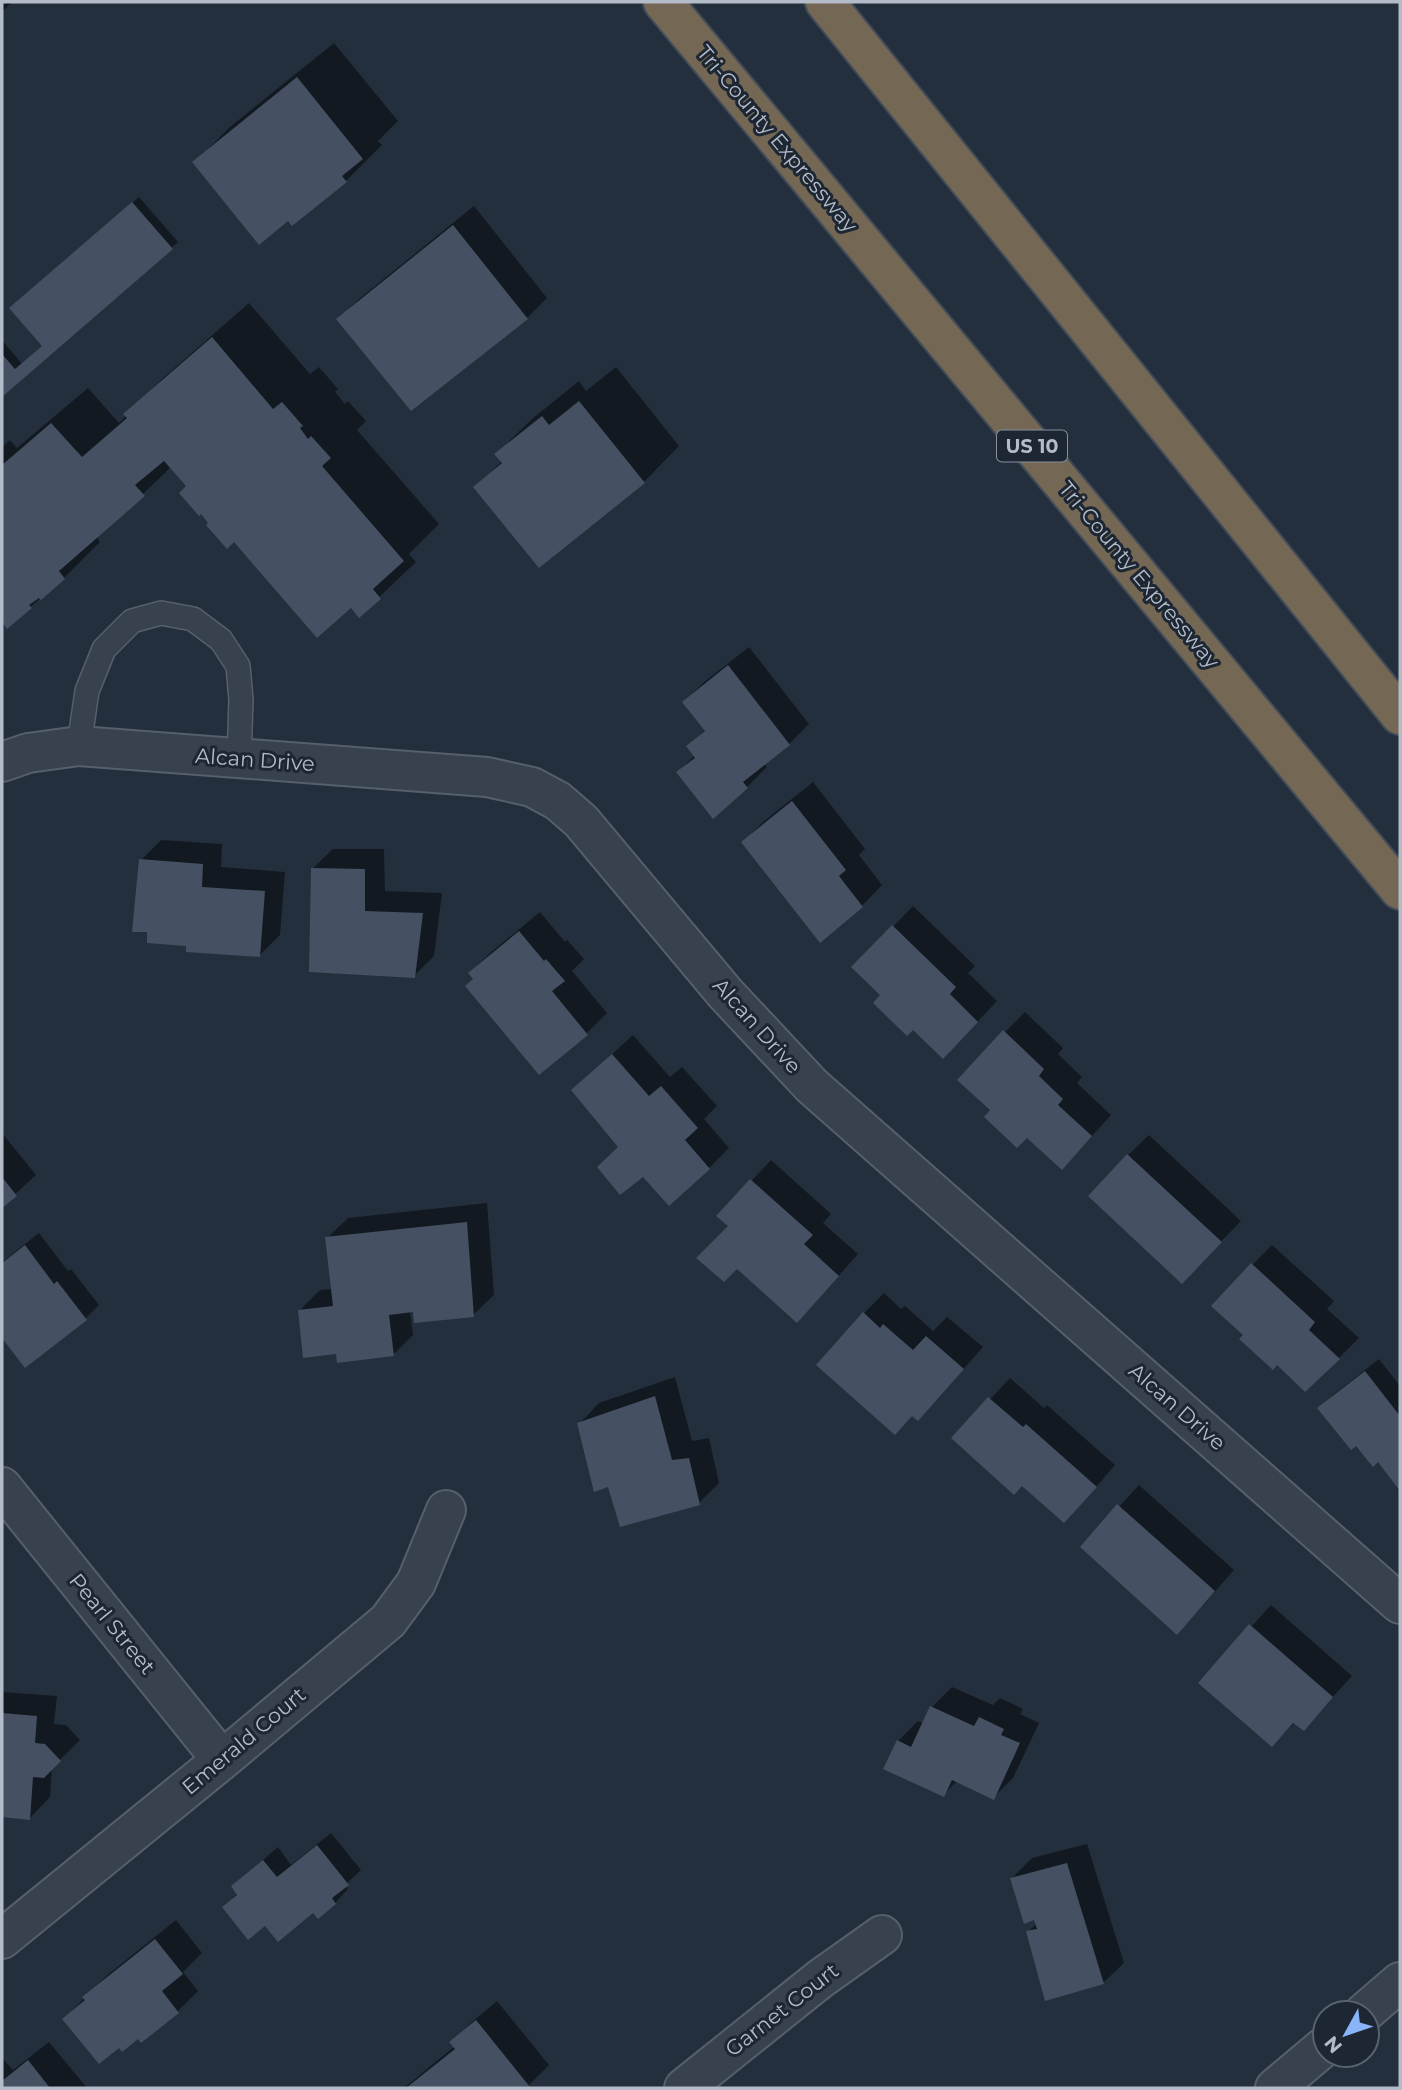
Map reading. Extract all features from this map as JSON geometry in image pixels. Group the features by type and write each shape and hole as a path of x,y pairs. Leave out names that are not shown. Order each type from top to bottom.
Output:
{"highway":[{"name":"Tri-County Expressway","path":"663,2 1400,890"},
{"path":"825,2 1400,715"}],"street":[{"name":"Alcan Drive","path":"2,762 28,753 79,746 487,777 532,788 558,801 581,821 725,993 812,1086 1400,1604"},
{"name":"Pearl Street","path":"2,1487 222,1760"},
{"name":"Emerald Court","path":"2,1939 388,1621 416,1583 446,1510"},
{"name":"Garnet Court","path":"684,2088 820,1979 882,1935"},
{"path":"1380,1999 1400,1982"},
{"path":"1275,2088 1311,2058"}],"lane":[{"path":"79,746 87,691 104,649 132,621 161,613 193,619 222,640 238,666 242,700 239,758"}],"building":[{"path":"297,77 363,159 342,176 347,182 292,226 288,221 259,245 192,162"},
{"path":"132,202 173,249 2,397 2,354 15,369 42,346 9,308"},
{"path":"453,225 528,319 411,411 336,319"},
{"path":"212,337 273,409 282,402 303,426 300,428 308,439 311,436 331,458 322,466 404,561 373,589 381,599 359,618 351,608 317,638 234,542 227,549 206,525 208,523 201,514 199,516 179,493 186,486 164,461 135,485 145,496 59,571 65,579 41,600 39,598 29,605 32,608 7,629 2,622 2,465 51,423 82,457 127,418 123,414"},
{"path":"579,401 645,483 539,568 473,487 502,463 494,454 542,416 549,425"},
{"path":"728,665 790,745 743,782 748,788 713,819 676,772 695,758 686,746 705,731 682,702"},
{"path":"792,801 846,870 839,876 863,907 820,943 741,842"},
{"path":"139,859 203,864 202,887 265,891 260,957 186,952 186,946 147,943 147,932 132,932"},
{"path":"311,868 365,869 365,911 423,913 415,978 309,972"},
{"path":"892,925 956,987 950,994 978,1022 943,1059 913,1030 907,1036 873,1003 880,995 851,967"},
{"path":"519,931 565,981 552,991 588,1035 539,1075 465,986 473,979 468,973"},
{"path":"1003,1030 1044,1069 1039,1076 1063,1099 1058,1105 1092,1136 1062,1170 1027,1138 1017,1148 984,1117 990,1110 957,1080"},
{"path":"612,1054 649,1096 661,1086 698,1128 685,1140 710,1169 669,1206 643,1177 620,1195 597,1167 618,1147 571,1090"},
{"path":"1127,1154 1222,1242 1182,1284 1088,1196"},
{"path":"2,1177 17,1196 2,1208"},
{"path":"750,1179 813,1235 804,1244 839,1276 797,1323 737,1269 724,1282 696,1258 728,1226 716,1216"},
{"path":"467,1222 474,1317 414,1323 413,1312 389,1315 394,1356 337,1363 336,1354 303,1358 298,1310 333,1306 325,1237"},
{"path":"25,1245 54,1284 57,1281 87,1320 25,1368 2,1338 2,1263"},
{"path":"1251,1263 1315,1322 1309,1330 1340,1359 1305,1392 1277,1365 1273,1370 1239,1339 1243,1335 1211,1306"},
{"path":"863,1312 880,1328 883,1324 913,1350 926,1336 964,1369 918,1421 912,1416 895,1435 816,1365"},
{"path":"1365,1371 1400,1416 1400,1491 1378,1462 1373,1467 1356,1446 1351,1450 1317,1408"},
{"path":"655,1396 672,1460 689,1458 700,1505 620,1527 608,1487 594,1492 577,1423"},
{"path":"988,1397 1023,1427 1026,1424 1097,1487 1064,1523 1022,1486 1014,1495 951,1438"},
{"path":"1117,1504 1215,1591 1177,1635 1080,1547"},
{"path":"1249,1624 1333,1697 1304,1731 1293,1723 1272,1747 1198,1683"},
{"path":"930,1706 974,1726 979,1717 1004,1729 1001,1735 1020,1743 994,1800 952,1780 944,1797 883,1769 897,1740 911,1747"},
{"path":"2,1713 37,1716 35,1743 45,1744 61,1761 44,1778 33,1777 30,1820 2,1817"},
{"path":"317,1845 349,1885 332,1898 336,1904 318,1919 313,1913 278,1942 265,1926 248,1940 222,1907 237,1895 231,1886 263,1860 277,1877"},
{"path":"1067,1863 1104,1984 1045,2001 1026,1931 1037,1929 1034,1920 1024,1924 1010,1878"},
{"path":"155,1939 183,1974 162,1991 179,2013 141,2043 138,2039 122,2052 119,2048 99,2064 62,2019 85,2000 82,1997"},
{"path":"476,2020 530,2087 406,2088 455,2049 449,2042"},
{"path":"28,2060 50,2088 2,2088 2,2081"}]}
